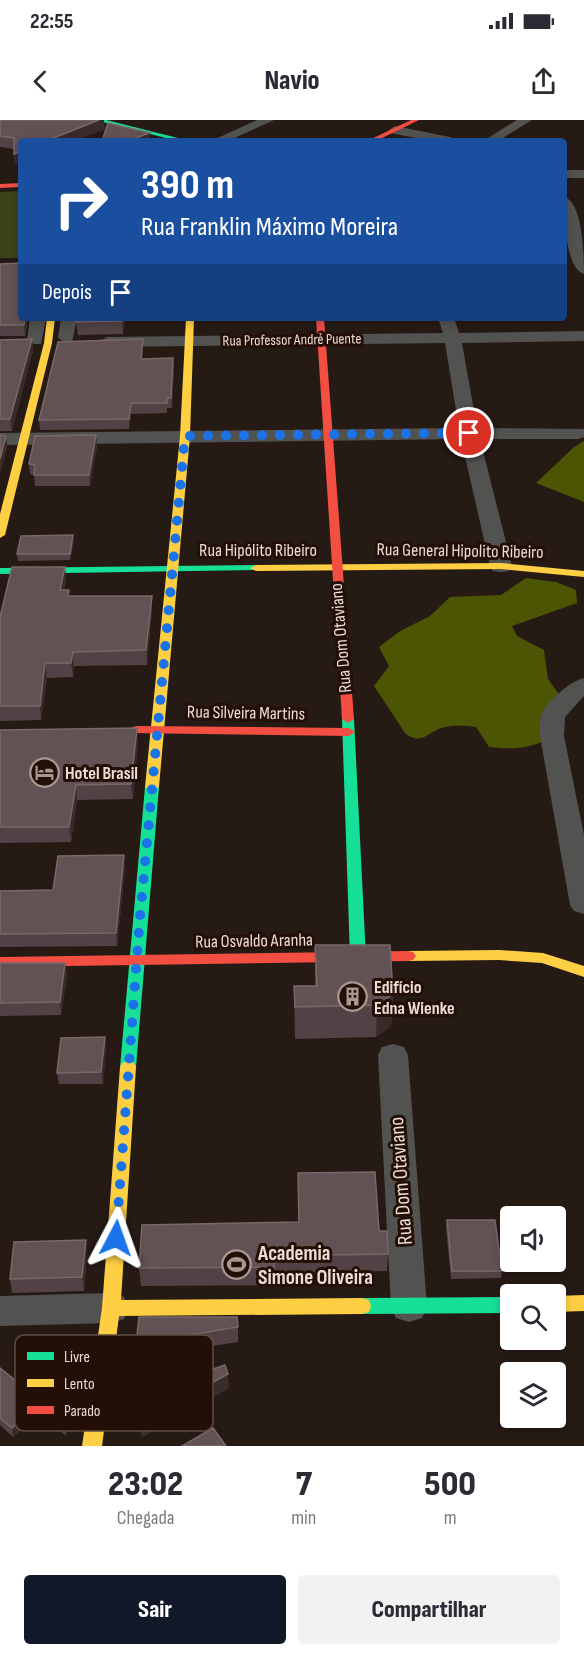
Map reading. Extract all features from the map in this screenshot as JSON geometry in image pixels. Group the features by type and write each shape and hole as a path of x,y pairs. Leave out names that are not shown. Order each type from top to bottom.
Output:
{"street":[{"path":"97,120 173,138"},
{"path":"122,127 151,120"},
{"path":"224,138 268,120"},
{"path":"377,138 416,120"},
{"path":"494,138 526,120"},
{"path":"395,130 435,138"},
{"path":"567,174 584,174"},
{"path":"0,186 18,185"},
{"path":"567,207 582,265 567,262"},
{"path":"38,321 41,341"},
{"path":"0,535 24,438 41,341 50,321"},
{"path":"70,321 80,341"},
{"path":"107,1335 136,960 185,436 190,321"},
{"name":"Rua Dom Otaviano","path":"320,321 349,732 358,958"},
{"path":"447,321 453,338 469,433 501,566"},
{"name":"Rua Professor André Puente","path":"17,343 584,336"},
{"path":"0,439 578,433"},
{"name":"Rua General Hipolito Ribeiro","path":"336,567 501,566 584,574"},
{"name":"Rua Hipólito Ribeiro","path":"0,571 336,567"},
{"path":"583,892 552,735 553,716 569,696 584,685"},
{"name":"Rua Silveira Martins","path":"124,730 349,732"},
{"name":"Rua Osvaldo Aranha","path":"0,962 499,955 543,958 584,972"},
{"name":"Rua Dom Otaviano","path":"393,1055 409,1307"},
{"path":"566,1304 584,1304"},
{"path":"0,1311 500,1305"},
{"path":"92,1446 94,1431"}],"green space":[{"path":"18,191 18,258 0,258 0,192"},
{"path":"584,441 584,502 536,483 574,447"},
{"path":"526,578 556,582 576,590 577,603 512,626 517,636 544,650 548,679 561,697 547,739 526,747 505,748 489,747 476,727 446,727 421,738 411,737 405,733 374,686 389,666 379,647 400,631 430,616 450,597 501,595"}],"building":[{"path":"99,120 54,138 18,138 18,152 14,154 14,138 0,136 0,121"},
{"path":"108,123 150,133 136,138 103,138"},
{"path":"18,263 18,321 25,321 24,325 0,325 0,264"},
{"path":"76,321 122,321 76,322"},
{"path":"32,339 10,419 0,419 0,340"},
{"path":"143,339 141,359 173,358 171,398 167,398 167,403 131,403 129,419 39,420 58,342"},
{"path":"0,435 6,436 0,459"},
{"path":"96,435 89,475 34,475 35,465 29,464 35,436"},
{"path":"73,535 70,554 17,554 21,536"},
{"path":"12,567 65,567 60,590 69,590 68,596 152,596 146,650 73,652 71,663 45,663 40,706 0,706 0,617"},
{"path":"137,728 131,784 76,785 69,827 0,827 0,730"},
{"path":"124,855 116,933 0,934 0,891 53,890 58,856"},
{"path":"315,945 390,945 393,994 377,1005 295,1007 294,986 317,986"},
{"path":"0,963 65,963 60,1002 0,1003"},
{"path":"105,1037 101,1072 57,1073 61,1038"},
{"path":"375,1172 379,1231 387,1231 388,1254 274,1256 274,1267 139,1268 142,1225 299,1222 298,1173"},
{"path":"447,1220 495,1220 500,1271 452,1271"},
{"path":"86,1240 82,1277 10,1279 14,1242"},
{"path":"139,1317 237,1317 238,1327 190,1335 137,1335"},
{"path":"225,1365 228,1374 213,1382 213,1369"},
{"path":"0,1368 15,1380 15,1425 12,1428 0,1418"},
{"path":"213,1428 226,1446 182,1446 208,1431 213,1431"}],"traffic: fast":[{"path":"97,120 174,138"},
{"path":"0,571 256,568"},
{"path":"348,719 358,958"},
{"path":"128,1067 152,787"},
{"path":"362,1306 500,1305"}],"traffic: slow":[{"path":"0,535 48,343 51,321"},
{"path":"152,787 185,436 190,321"},
{"path":"256,568 501,566 584,574"},
{"path":"408,956 499,955 543,958 584,972"},
{"path":"107,1335 128,1067"},
{"path":"566,1304 584,1303"},
{"path":"111,1308 362,1306"},
{"path":"92,1446 94,1431"}],"traffic: jam":[{"path":"377,138 416,120"},
{"path":"0,186 18,185"},
{"path":"320,321 348,719"},
{"path":"137,730 349,732"},
{"path":"0,962 408,956"}],"place":[{"name":"Hotel Brasil","path":"44,773"},
{"name":"Edifício Edna Wienke","path":"353,997"},
{"name":"Academia Simone Oliveira","path":"237,1265"}],"route":[{"path":"116,1238 140,917 185,436 469,433"}]}
